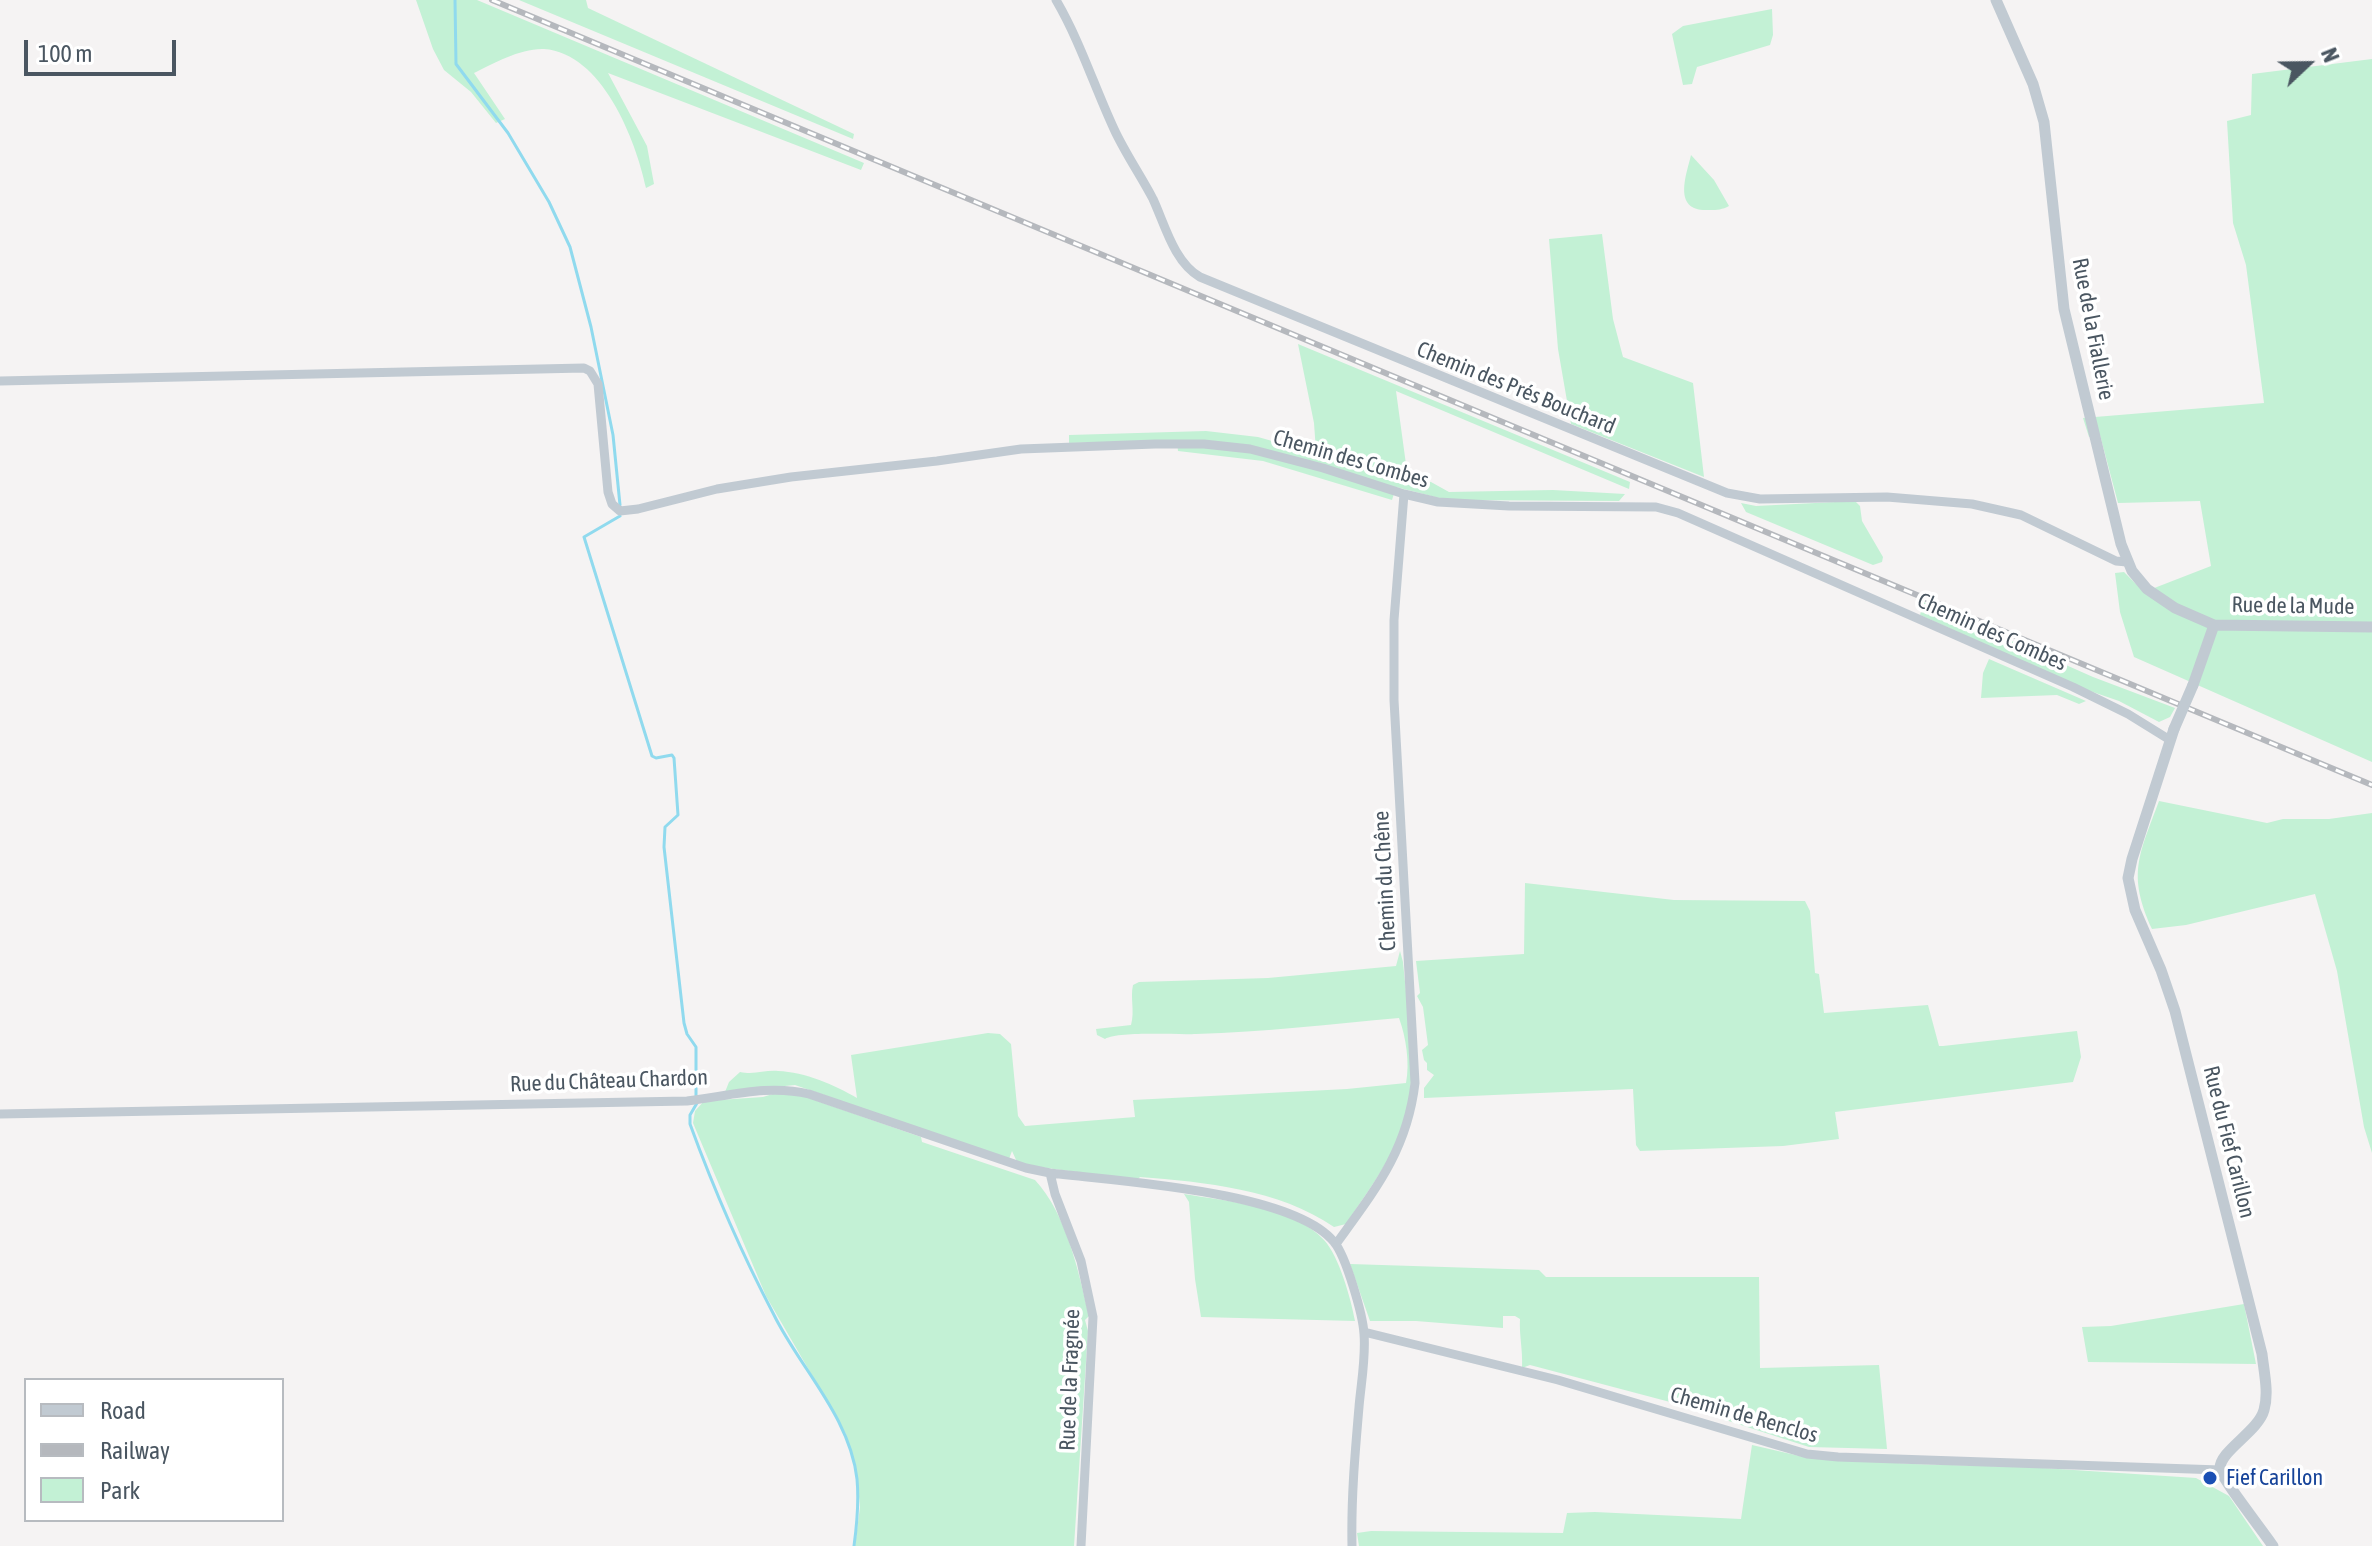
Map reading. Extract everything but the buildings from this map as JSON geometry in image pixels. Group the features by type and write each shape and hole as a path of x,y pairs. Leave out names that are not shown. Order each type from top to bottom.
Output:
{"street":[{"name":"Chemin des Prés Bouchard","path":"1056,0 1081,48 1115,131 1181,259 1191,272 1200,277 1727,493 1760,499 1887,497 1972,504 2021,515 2116,561 2127,562"},
{"name":"Rue de la Fiallerie","path":"1996,0 2033,84 2044,122 2064,309 2127,562 2147,589 2175,608 2214,625"},
{"name":"Chemin des Combes","path":"0,381 584,368 590,371 598,384 606,485 609,497 620,510 780,478 1021,449 1204,444 1250,449 1438,502 1644,506 1667,510 2073,687 2172,734"},
{"name":"Chemin du Chêne","path":"1336,1244 1395,1157 1408,1125 1415,1083 1394,700 1395,607 1404,494"},
{"name":"Rue du Fief Carillon","path":"2214,625 2172,734 2132,859 2129,888 2139,922 2175,1011 2262,1354 2264,1410 2256,1426 2223,1459 2220,1470"},
{"name":"Rue de la Mude","path":"2214,625 2372,627"},
{"name":"Rue du Château Chardon","path":"0,1114 698,1100 765,1090 795,1091 1011,1164 1050,1173 1249,1201 1307,1221 1336,1244"},
{"name":"Rue de la Fragnée","path":"1050,1173 1081,1261 1093,1317 1081,1546"},
{"path":"1336,1244 1364,1332 1353,1469 1352,1546"},
{"name":"Chemin de Renclos","path":"1364,1332 1558,1380 1807,1454 2220,1470"},
{"path":"2220,1470 2224,1481 2273,1546"}],"green space":[{"path":"416,0 477,0 864,163 861,170 608,73 647,146 654,184 646,188 625,124 599,82 583,66 565,54 535,49 508,57 474,73 505,119 496,123 471,92 444,70 433,49"},
{"path":"519,0 586,0 588,8 854,134 853,139"},
{"path":"1772,9 1773,35 1770,45 1697,67 1692,84 1683,85 1672,34 1683,26"},
{"path":"2372,59 2372,762 2134,657 2120,612 2115,573 2124,572 2144,592 2211,566 2200,501 2118,503 2100,435 2089,437 2083,418 2264,403 2246,265 2233,223 2227,121 2251,115 2252,74"},
{"path":"1691,155 1714,180 1729,206 1703,210 1688,203 1684,188"},
{"path":"1602,234 1613,319 1623,357 1693,383 1704,477 1571,424 1558,349 1549,239"},
{"path":"1298,344 1630,482 1629,489 1396,391 1408,479 1431,482 1449,492 1553,490 1625,494 1619,501 1447,500 1396,487 1392,500 1263,461 1178,451 1177,441 1069,443 1069,435 1206,431 1258,437 1316,451 1314,423"},
{"path":"1855,501 1860,506 1862,521 1883,557 1882,562 1873,565 1746,512 1741,503 1756,506"},
{"path":"1924,602 2093,677 2175,708 2170,717 2159,722 2119,701 2087,690 1920,615"},
{"path":"1989,659 2086,701 2079,704 2057,695 1981,698 1983,673"},
{"path":"2159,801 2267,823 2283,819 2329,819 2372,813 2372,1153 2364,1127 2337,971 2315,894 2186,925 2152,929 2144,910 2138,879 2141,851"},
{"path":"1525,883 1674,900 1805,901 1810,911 1815,973 1819,974 1824,1013 1928,1005 1939,1046 2077,1031 2081,1057 2073,1082 1835,1112 1839,1139 1783,1146 1640,1151 1636,1145 1633,1089 1424,1098 1424,1088 1434,1075 1427,1070 1422,1050 1428,1045 1423,1007 1417,996 1420,993 1416,961 1524,954"},
{"path":"1400,951 1411,1049 1406,1114 1395,1146 1375,1180 1346,1224 1334,1227 1289,1204 1215,1185 1140,1177 1137,1180 1024,1165 1017,1162 1012,1151 1009,1159 795,1085 725,1092 729,1082 740,1072 778,1071 819,1080 857,1098 851,1055 988,1033 1000,1034 1011,1044 1018,1116 1025,1126 1135,1117 1133,1100 1406,1083 1407,1050 1399,1018 1247,1032 1123,1035 1105,1039 1097,1035 1096,1029 1131,1025 1133,985 1139,982 1268,978 1396,966"},
{"path":"776,1093 800,1095 921,1137 922,1142 1035,1180 1046,1194 1070,1244 1089,1316 1085,1320 1088,1331 1074,1546 855,1546 860,1507 857,1476 846,1434 766,1296 693,1123 695,1111 704,1101 763,1097"},
{"path":"1184,1194 1258,1207 1311,1229 1324,1240 1335,1256 1355,1321 1201,1317 1189,1202"},
{"path":"1350,1264 1539,1270 1546,1277 1759,1277 1760,1368 1879,1365 1887,1449 1809,1447 1670,1402 1530,1365 1522,1368 1520,1319 1515,1316 1503,1316 1503,1328 1416,1321 1370,1321"},
{"path":"2244,1304 2256,1364 2088,1362 2082,1327 2111,1326"},
{"path":"1752,1445 1804,1457 2196,1478 2229,1496 2263,1546 1359,1546 1357,1533 1371,1531 1563,1533 1567,1513 1741,1519"}],"waterway":[{"path":"455,0 456,64 508,133 549,202 570,247 591,327 613,435 620,505"},
{"path":"620,516 584,537 652,756 672,755 674,758 678,815 665,827 664,847 684,1023 696,1047 696,1096"},
{"path":"697,1103 690,1115 690,1124 729,1221 774,1315 845,1435 857,1479 854,1546"}],"railway":[{"path":"492,0 2372,785"}],"place":[{"name":"Fief Carillon","path":"2210,1478"}]}
